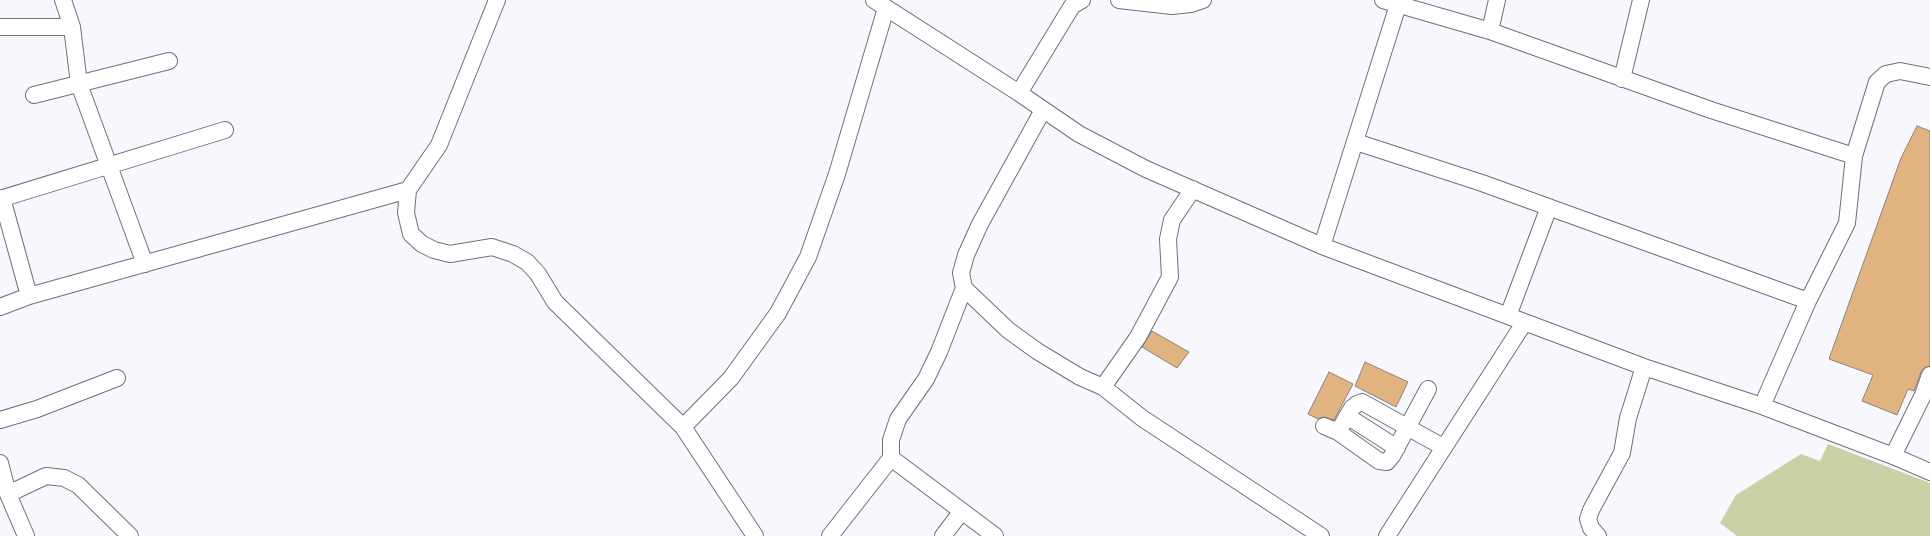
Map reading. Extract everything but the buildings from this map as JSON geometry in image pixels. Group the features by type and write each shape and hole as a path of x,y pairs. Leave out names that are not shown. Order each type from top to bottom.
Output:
{"street":[{"path":"63,0 72,27 79,84 144,264"},
{"path":"497,0 439,145 408,190 406,213 411,234 422,244 434,250 450,254 492,247 513,254 527,262 538,274 555,302 683,427 756,536"},
{"path":"1019,93 1072,6 1082,0"},
{"path":"1119,0 1172,6 1191,4 1203,0"},
{"path":"1383,0 1490,31 1718,113 1854,156"},
{"path":"1490,31 1497,0"},
{"path":"1622,79 1641,0"},
{"path":"683,427 731,378 778,313 808,257 837,174 880,4 1019,93 1079,134 1132,162 1322,246 1644,367 1762,406 1930,472"},
{"path":"1322,246 1398,5"},
{"path":"0,27 72,27"},
{"path":"34,95 169,61"},
{"path":"1762,406 1808,301 1847,223 1854,156 1877,82 1886,74 1900,71 1930,77"},
{"path":"830,536 891,458 891,440 898,419 926,379 939,352 964,288 962,273 969,249 980,224 1043,110"},
{"path":"29,296 1,198 225,130"},
{"path":"1356,142 1482,183 1808,301"},
{"path":"1103,387 1138,337 1170,277 1168,239 1172,220 1193,189"},
{"path":"0,307 29,296 408,190"},
{"path":"1508,316 1549,207"},
{"path":"964,288 1008,330 1061,366 1080,377 1103,387 1142,418 1321,536"},
{"path":"1387,536 1524,323"},
{"path":"1598,536 1591,528 1588,519 1591,510 1622,453 1628,418 1644,367"},
{"path":"1892,456 1923,395 1930,375"},
{"path":"0,420 37,409 117,378"},
{"path":"1428,389 1408,427 1397,448 1387,462 1383,462 1331,429 1347,416 1354,405 1362,402 1408,427 1443,447"},
{"path":"1347,416 1397,448"},
{"path":"891,458 995,536"},
{"path":"0,463 8,494 26,536"},
{"path":"8,494 46,476 64,478 78,485 130,536"},
{"path":"943,536 962,511"}],"green space":[{"path":"1828,444 1930,483 1930,536 1737,536 1720,523 1736,495 1801,454 1820,461"}]}
